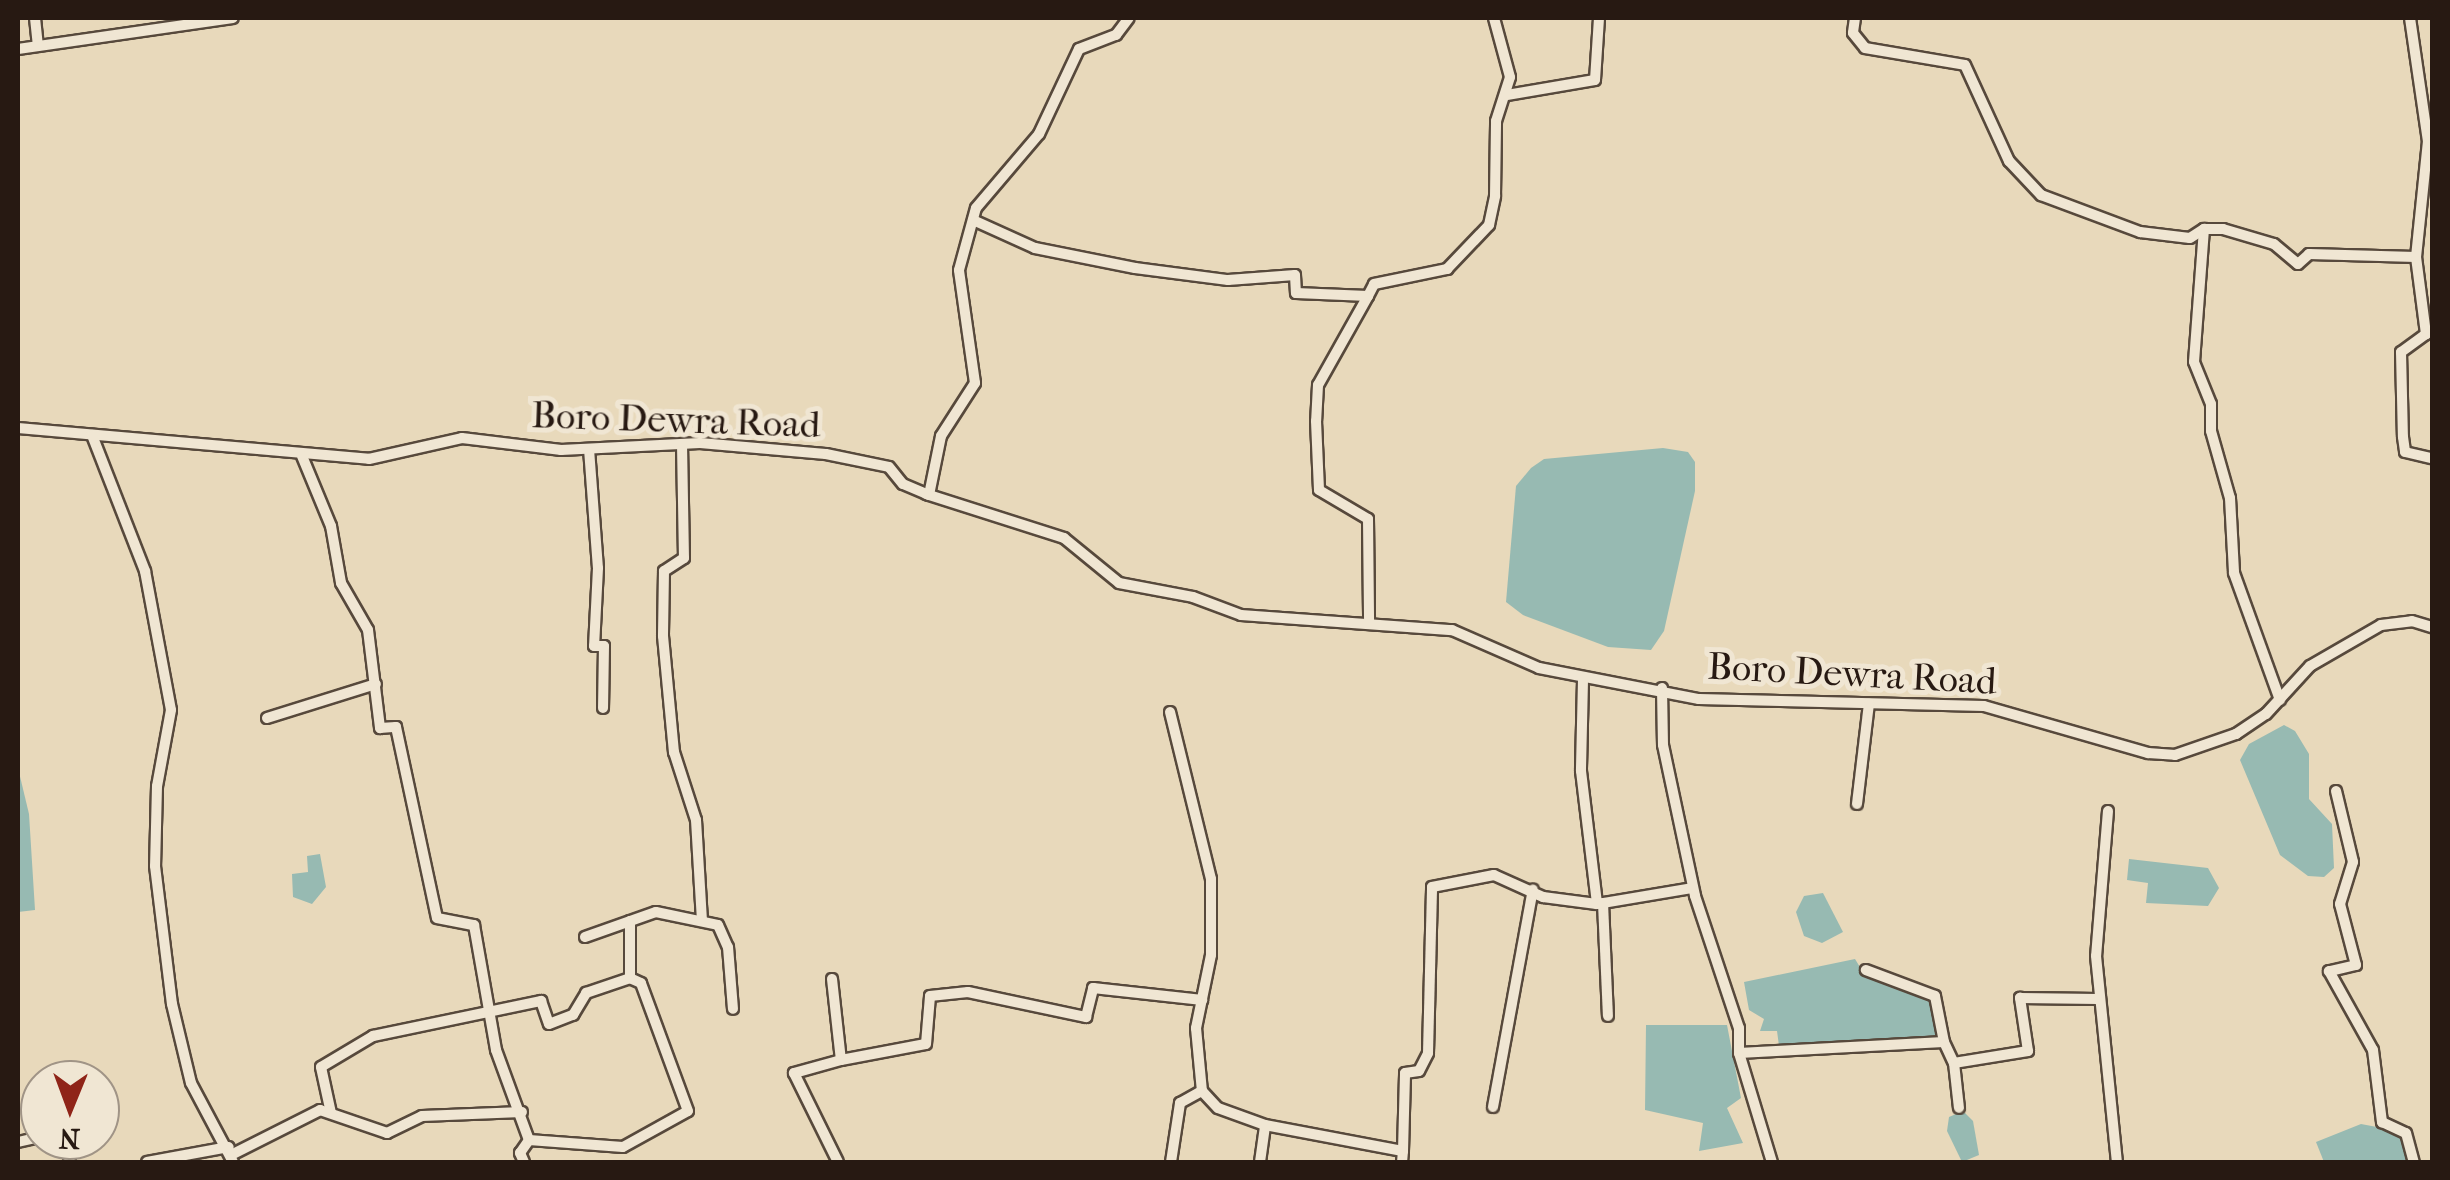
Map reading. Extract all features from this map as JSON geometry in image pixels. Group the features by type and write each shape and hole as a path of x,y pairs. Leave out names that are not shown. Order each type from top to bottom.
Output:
{"street":[{"path":"34,18 38,46"},
{"path":"18,50 233,18"},
{"path":"929,495 941,436 975,383 959,270 973,220 1039,134 1079,48 1116,35 1129,18"},
{"path":"1369,621 1368,518 1319,490 1318,386 1374,284 1447,270 1474,248 1489,225 1496,121 1510,77 1494,18"},
{"path":"1507,95 1595,80 1598,18"},
{"path":"1854,18 1853,33 1866,48 1965,65 2009,162 2042,195 2140,232 2190,238 2204,229 2274,244 2298,264 2309,254 2416,257"},
{"path":"2410,18 2428,141 2416,257 2426,334 2401,352 2403,437 2405,452 2432,458"},
{"path":"973,220 1035,248 1135,268 1228,280 1296,274 1296,293 1368,296"},
{"path":"2204,229 2194,362 2211,404 2210,431 2230,498 2234,573 2280,700"},
{"name":"Boro Dewra Road","path":"18,428 213,440 302,456 369,459 462,438 589,449 682,444 860,460 889,467 903,484 929,495 1064,538 1137,589 1193,597 1241,616 1369,621 1452,630 1583,680 1662,688 1699,699 1984,706 2054,721 2120,747 2175,754 2236,734 2280,700 2310,666 2381,625 2412,621 2432,628"},
{"path":"92,435 144,571 172,710 157,786 156,866 172,1004 191,1083 231,1155"},
{"path":"682,444 684,558 664,572 664,650 674,752 696,820 702,921"},
{"path":"589,449 598,568 594,646 604,646 603,708"},
{"path":"302,456 331,526 341,583 368,630 380,728 396,726 437,918 474,925 496,1050 522,1112 529,1140 520,1153 524,1162"},
{"path":"1583,680 1581,771 1600,904 1608,1016"},
{"path":"267,718 376,684"},
{"path":"1662,688 1663,745 1693,888 1739,1028 1739,1053 1772,1162"},
{"path":"1857,804 1869,704"},
{"path":"1170,712 1211,879 1211,956 1196,1028 1202,1091 1218,1108 1264,1124 1403,1157 1405,1073 1420,1070 1428,1053 1432,888 1494,875 1543,898 1600,904 1693,888"},
{"path":"2336,791 2353,862 2340,904 2356,965 2329,970 2373,1050 2382,1122 2406,1133 2414,1162"},
{"path":"2108,811 2096,956 2117,1162"},
{"path":"1493,1106 1532,890"},
{"path":"585,937 656,912 702,921 724,931 733,1009"},
{"path":"630,921 630,978"},
{"path":"1866,970 1935,996 1944,1042 1954,1064 1959,1108"},
{"path":"331,1113 321,1067 373,1036 541,1001 549,1024 573,1015 586,993 630,978 640,984 688,1111 623,1148 529,1140"},
{"path":"832,979 841,1060"},
{"path":"838,1162 794,1073 926,1044 930,996 968,992 1086,1018 1093,988 1202,1000"},
{"path":"1954,1064 2028,1051 2020,998 2098,1000"},
{"path":"1739,1053 1944,1042"},
{"path":"1172,1162 1180,1103 1202,1091"},
{"path":"147,1162 231,1155 320,1110 387,1134 422,1116 522,1112"},
{"path":"1260,1162 1264,1124"}],"water":[{"path":"1663,448 1688,452 1695,462 1695,491 1664,631 1651,650 1608,647 1523,615 1506,602 1516,486 1531,468 1544,459"},
{"path":"2284,725 2295,731 2309,754 2309,799 2332,824 2334,868 2324,877 2308,876 2280,855 2240,760 2249,744"},
{"path":"18,768 29,814 35,910 18,912"},
{"path":"320,854 326,887 312,904 293,897 292,874 308,872 307,856"},
{"path":"2129,859 2208,868 2219,888 2208,906 2146,903 2148,883 2127,880"},
{"path":"1823,893 1843,932 1822,943 1804,936 1796,912 1804,896"},
{"path":"1855,959 1863,972 1932,998 1941,1038 1779,1046 1777,1031 1760,1031 1764,1019 1749,1010 1744,982"},
{"path":"1646,1025 1727,1025 1741,1098 1727,1108 1743,1143 1699,1151 1703,1123 1645,1110"},
{"path":"1963,1111 1973,1121 1979,1155 1962,1162 1947,1131 1949,1117"},
{"path":"2361,1124 2398,1131 2410,1162 2324,1162 2316,1142"}]}
